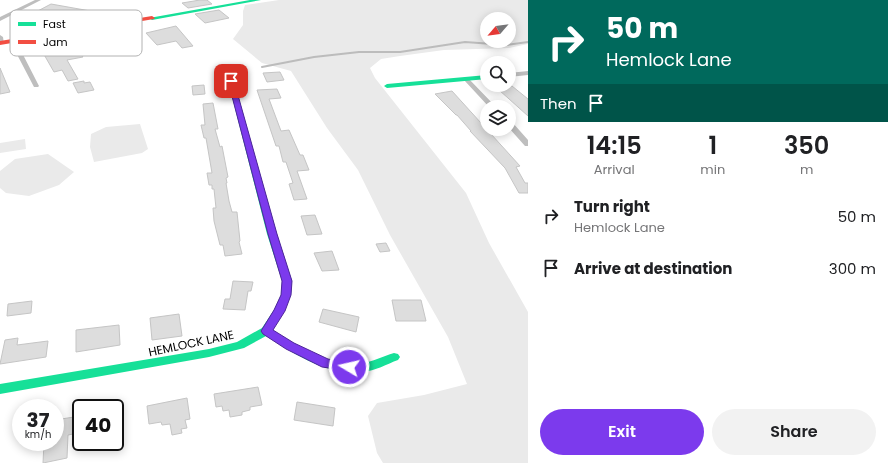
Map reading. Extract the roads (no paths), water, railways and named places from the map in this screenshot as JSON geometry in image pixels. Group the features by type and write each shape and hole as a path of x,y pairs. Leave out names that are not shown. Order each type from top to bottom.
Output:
{"street":[{"path":"18,10 39,0"},
{"path":"142,20 259,0"},
{"path":"0,19 10,14"},
{"path":"20,56 36,86"},
{"path":"516,74 528,73"},
{"path":"387,86 480,78"},
{"path":"466,79 486,100"},
{"name":"HEMLOCK LANE","path":"0,390 209,353 240,345 266,331 279,311 286,295 287,281 272,234 231,81"},
{"path":"516,131 528,144"},
{"path":"266,331 290,346 326,364 360,368 394,357"}],"waterway":[{"path":"262,67 314,57 359,52 400,52 465,42 507,45 528,42"}]}
